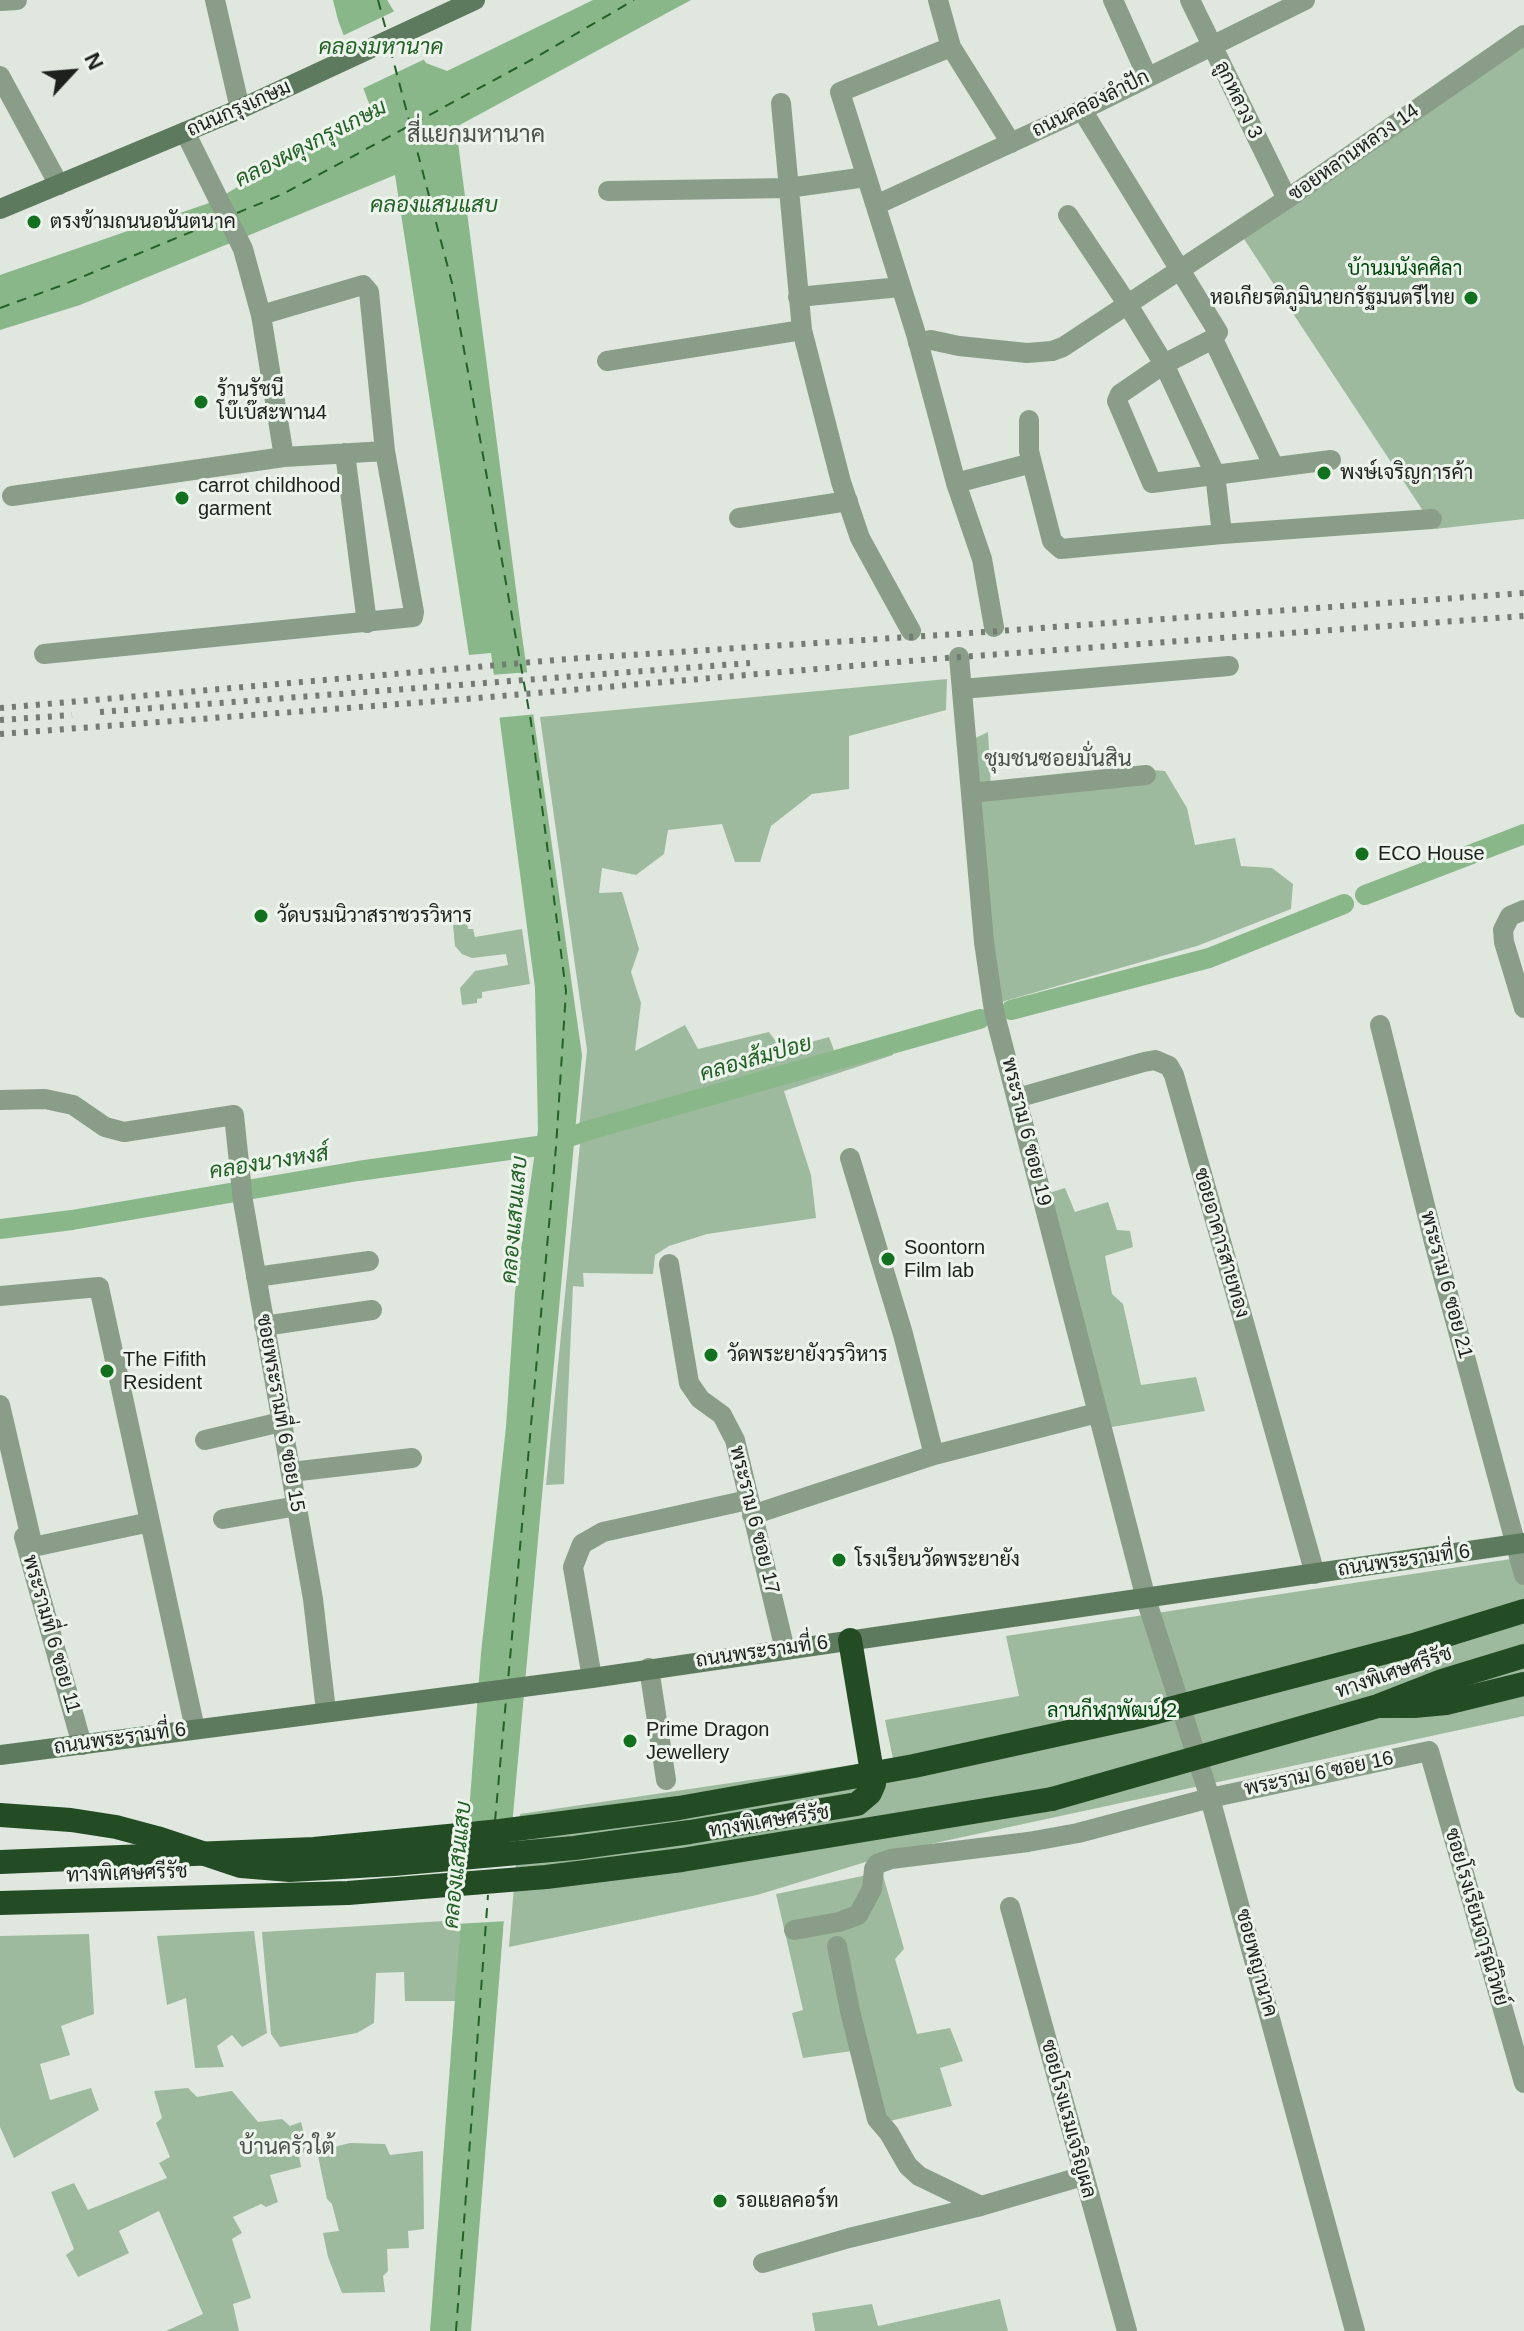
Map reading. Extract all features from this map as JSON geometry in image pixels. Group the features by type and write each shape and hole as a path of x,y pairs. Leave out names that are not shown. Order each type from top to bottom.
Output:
{"highway":[{"name":"ทางพิเศษศรีรัช","path":"0,1862 314,1849 500,1831 679,1808 914,1766 1142,1716 1417,1644 1524,1611"},
{"path":"0,1815 116,1827 241,1866 268,1870 574,1848 857,1804 870,1793 874,1784 850,1640"},
{"name":"ทางพิเศษศรีรัช","path":"0,1903 348,1893 546,1877 682,1860 1052,1799 1378,1706 1442,1681 1524,1656"},
{"path":"1378,1706 1446,1703 1524,1684"}],"main road":[{"name":"ถนนกรุงเกษม","path":"0,209 240,109 475,0"},
{"name":"ถนนพระรามที่ 6","path":"0,1755 590,1678 1519,1544"}],"street":[{"path":"0,1 17,0"},
{"path":"215,0 240,109"},
{"path":"938,0 951,47 1011,143"},
{"path":"1113,0 1147,76"},
{"name":"ลูกหลวง 3","path":"1190,0 1287,199"},
{"name":"ถนนคลองลำปัก","path":"876,205 1082,110 1305,0"},
{"name":"ซอยหลานหลวง 14","path":"918,343 931,340 1027,353 1052,351 1072,343 1524,35"},
{"path":"951,47 840,92 918,343 956,483 982,559 994,627"},
{"path":"0,76 59,185"},
{"path":"781,103 802,330 860,538 911,631"},
{"path":"1082,110 1218,332 1213,339 1164,364 1120,394 1117,401 1152,483 1331,460"},
{"path":"185,132 243,249 261,315 284,457"},
{"path":"608,191 788,188 866,177"},
{"path":"1068,215 1164,364 1215,474 1222,534"},
{"path":"44,654 413,617 385,451 369,292 363,285 261,315"},
{"path":"798,297 900,287"},
{"path":"607,361 802,330"},
{"path":"1213,339 1274,467"},
{"path":"1029,420 1029,451 1052,541 1061,549 1432,519"},
{"path":"12,496 284,457 385,451"},
{"path":"345,453 367,623"},
{"path":"956,483 1032,463"},
{"path":"739,518 848,501"},
{"name":"พระราม 6 ซอย 19","path":"959,657 984,942 994,1011 1146,1599"},
{"path":"962,689 1229,666"},
{"path":"971,793 1146,775"},
{"path":"1524,910 1510,916 1503,930 1524,1008"},
{"name":"พระราม 6 ซอย 21","path":"1380,1025 1519,1544 1524,1575"},
{"name":"ซอยอาคารสายทอง","path":"1017,1098 1144,1062 1155,1060 1169,1066 1315,1574"},
{"name":"ซอยพระรามที่ 6 ซอย 15","path":"0,1100 45,1099 73,1105 105,1127 124,1132 234,1115 243,1201 313,1599 326,1711"},
{"path":"850,1158 903,1334 934,1455"},
{"path":"256,1277 369,1261"},
{"name":"พระราม 6 ซอย 17","path":"669,1264 689,1383 700,1399 722,1415 731,1432 785,1650"},
{"path":"0,1296 99,1287 195,1729"},
{"path":"264,1326 372,1310"},
{"path":"0,1405 4,1444 33,1547 150,1522"},
{"path":"590,1678 573,1567 582,1544 603,1532 750,1508 934,1455 1097,1413"},
{"path":"205,1440 281,1422"},
{"path":"291,1472 412,1458"},
{"path":"223,1519 297,1506"},
{"name":"พระรามที่ 6 ซอย 11","path":"20,1523 82,1745"},
{"name":"ซอยพญานาค","path":"1146,1599 1210,1798 1355,2331"},
{"path":"649,1668 666,1780"},
{"name":"พระราม 6 ซอย 16","path":"794,1930 839,1922 858,1915 872,1889 874,1869 877,1864 891,1859 1050,1839 1210,1798 1429,1751"},
{"name":"ซอยโรงเรียนจารุณีวิทย์","path":"1429,1751 1524,2083"},
{"name":"ซอยโรงแรมเจริญผล","path":"1010,1907 1127,2331"},
{"path":"837,1946 871,2104 877,2119 908,2166 919,2176 981,2206"},
{"path":"763,2263 1083,2176"}],"green space":[{"name":"บ้านมนังคศิลา","path":"1524,44 1524,519 1435,529 1242,236"},
{"path":"947,679 946,710 849,736 849,789 812,794 771,826 760,862 735,862 722,824 668,830 664,854 636,875 602,868 599,893 622,892 639,949 631,972 641,1003 635,1051 685,1025 698,1049 769,1032 782,1050 829,1037 835,1053 579,1128 587,1050 540,717"},
{"path":"988,732 991,789 1129,768 1165,771 1187,808 1195,845 1235,838 1241,866 1272,868 1293,884 1291,909 1197,946 998,1003 971,740"},
{"path":"467,924 468,929 473,929 475,937 522,929 530,984 482,992 482,998 477,999 477,1003 462,1005 460,988 475,971 508,965 506,954 472,958 462,954 455,946 453,925"},
{"path":"891,1046 893,1055 784,1091 811,1175 816,1218 707,1234 669,1246 655,1255 653,1274 583,1273 584,1287 573,1286 564,1484 546,1485 581,1134"},
{"path":"1065,1188 1075,1212 1108,1202 1117,1230 1130,1231 1133,1247 1105,1256 1112,1294 1123,1304 1141,1385 1196,1377 1205,1411 1106,1428 1046,1194"},
{"name":"ลานกีฬาพัฒน์ 2","path":"1524,1557 1524,1716 912,1848 757,1895 509,1947 520,1814 893,1759 885,1720 1019,1696 1006,1636"},
{"path":"882,1872 904,1949 895,1959 917,2034 950,2028 963,2061 940,2068 952,2106 890,2121 852,2051 803,2058 792,2013 803,2010 776,1894"},
{"path":"461,1920 456,2001 405,2001 404,1972 376,1973 374,2023 357,2033 280,2047 271,2034 262,1932"},
{"path":"254,1931 267,2033 242,2047 232,2035 217,2046 224,2067 195,2068 186,1998 167,2005 157,1936"},
{"path":"89,1934 94,2014 61,2026 70,2055 40,2064 50,2100 91,2088 99,2110 14,2158 0,2127 0,1936"},
{"path":"188,2088 197,2097 232,2091 258,2122 282,2119 290,2126 301,2122 308,2150 299,2155 301,2167 270,2175 278,2202 266,2207 261,2204 233,2217 242,2233 232,2239 251,2298 233,2304 239,2331 166,2331 203,2314 159,2211 119,2231 129,2253 78,2277 66,2255 74,2249 51,2192 74,2183 88,2210 167,2178 159,2163 170,2157 156,2123 162,2118 154,2091"},
{"path":"350,2143 385,2144 390,2155 423,2151 424,2229 408,2231 409,2248 387,2249 388,2271 383,2276 385,2292 342,2293 328,2257 323,2233 339,2231 332,2204 327,2199 317,2151"},
{"path":"1000,2299 1008,2331 815,2331 812,2313 872,2304 878,2326"}],"water":[{"name":"คลองแสนแสบ","path":"333,0 387,0 426,63 447,71 593,0 691,0 456,127 522,636 582,1055 507,1881 471,2331 430,2331 481,1653 506,1427 515,1292 538,1130 535,988 491,653 469,655 395,175 80,305 0,330 0,275 212,202 371,109"}],"pier":[{"name":"คลองมหานาค","path":"397,10 427,58 362,89 340,37"},
{"path":"531,672 537,714 496,718 490,675"},
{"path":"516,1819 508,1921 456,1924 464,1822"}],"waterway":[{"name":"คลองส้มป่อย","path":"1365,895 1524,834"},
{"name":"คลองส้มป่อย","path":"1011,1010 1209,958 1344,904"},
{"name":"คลองนางหงส์","path":"0,1229 72,1220 358,1171 545,1145 980,1019"}],"ferry route":[{"path":"378,0 386,30"},
{"path":"237,213 283,194 533,59 634,0"},
{"path":"390,48 452,283 531,722 566,991 556,1147 508,1681"},
{"path":"0,308 220,220"},
{"path":"495,1821 506,1700"},
{"path":"456,2331 488,1895"}],"railway":[{"path":"0,708 568,659 1524,593"},
{"path":"0,734 466,699 933,659 1524,616"},
{"path":"100,712 750,663"},
{"path":"0,720 72,715"}],"place":[{"name":"ตรงข้ามถนนอนันตนาค","path":"34,222"},
{"name":"หอเกียรติภูมินายกรัฐมนตรีไทย","path":"1471,298"},
{"name":"ร้านรัชนี โบ๊เบ๊สะพาน4","path":"201,402"},
{"name":"พงษ์เจริญการค้า","path":"1324,473"},
{"name":"carrot childhood garment","path":"182,498"},
{"name":"ECO House","path":"1362,854"},
{"name":"วัดบรมนิวาสราชวรวิหาร","path":"261,916"},
{"name":"Soontorn Film lab","path":"888,1259"},
{"name":"วัดพระยายังวรวิหาร","path":"711,1355"},
{"name":"The Fifith Resident","path":"107,1371"},
{"name":"โรงเรียนวัดพระยายัง","path":"839,1560"},
{"name":"Prime Dragon Jewellery","path":"630,1741"},
{"name":"รอแยลคอร์ท","path":"720,2201"}],"district":[{"name":"สี่แยกมหานาค","path":"476,135"},
{"name":"ชุมชนซอยมั่นสิน","path":"1058,760"},
{"name":"บ้านครัวใต้","path":"287,2148"}],"water label":[{"name":"คลองผดุงกรุงเกษม","path":"311,144"}]}
